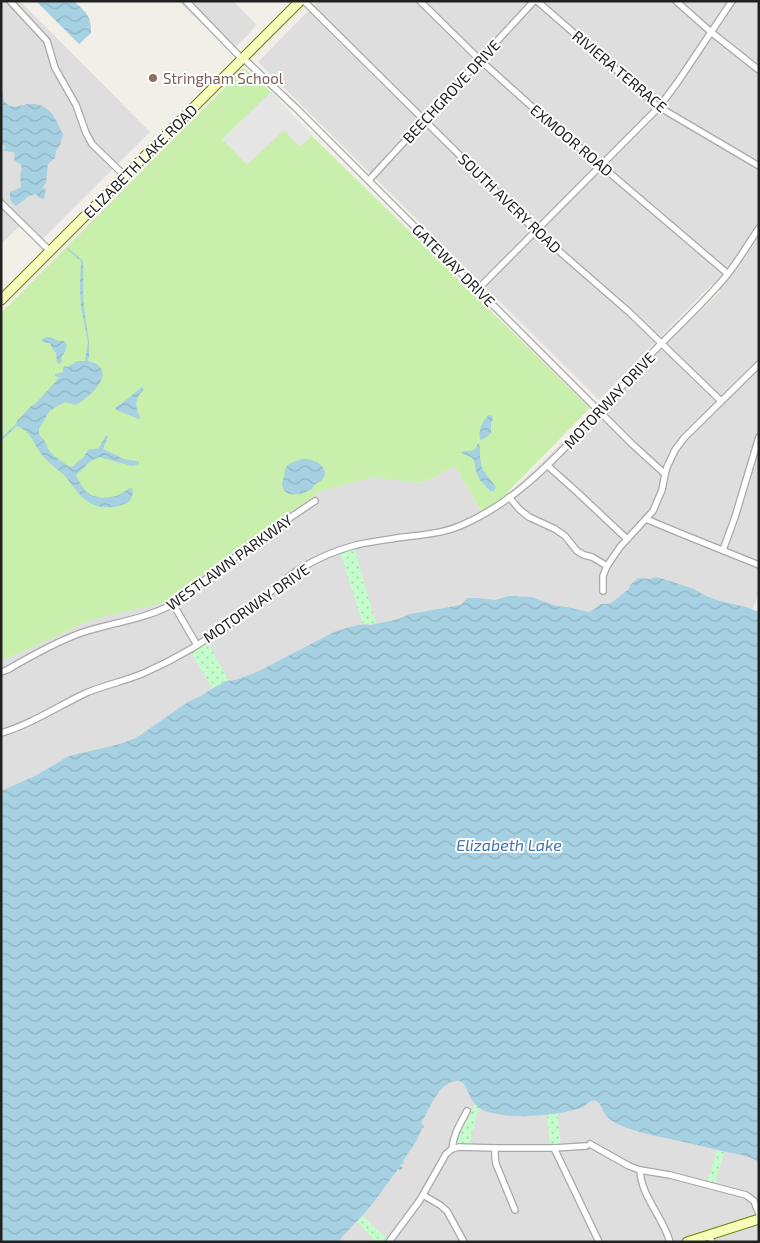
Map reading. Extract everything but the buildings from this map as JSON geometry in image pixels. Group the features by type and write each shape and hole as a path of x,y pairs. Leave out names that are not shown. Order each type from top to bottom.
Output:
{"main road":[{"name":"ELIZABETH LAKE ROAD","path":"1,300 300,1"},
{"path":"686,1242 710,1238 759,1219"}],"street":[{"path":"10,1 47,41 55,68 76,105 92,144 125,176"},
{"name":"GATEWAY DRIVE","path":"186,1 369,180 632,444 665,474"},
{"name":"SOUTH AVERY ROAD","path":"304,1 536,231 629,312 721,401"},
{"name":"EXMOOR ROAD","path":"420,1 480,60 530,105 728,274"},
{"name":"BEECHGROVE DRIVE","path":"369,180 535,1"},
{"name":"RIVIERA TERRACE","path":"535,1 659,107 759,166"},
{"path":"676,1 759,70"},
{"path":"478,289 659,107 732,1"},
{"path":"1,203 50,251"},
{"name":"MOTORWAY DRIVE","path":"1,732 12,730 86,693 142,674 172,660 244,615 286,578 327,555 355,545 450,529 482,515 510,497 548,466 697,308 728,274 759,228"},
{"path":"603,591 607,566 620,547 653,511 675,450 684,438 759,364"},
{"path":"723,550 759,437"},
{"path":"548,466 628,539"},
{"path":"510,497 519,509 529,517 565,536 577,551 607,566"},
{"name":"WESTLAWN PARKWAY","path":"1,672 44,648 70,638 163,610 315,501"},
{"path":"646,519 759,565"},
{"path":"173,604 197,645"},
{"path":"452,1149 455,1134 467,1111"},
{"path":"389,1242 423,1195 448,1152 452,1149 463,1147 554,1148 588,1145 640,1170 670,1175 744,1194 754,1202 759,1214"},
{"path":"495,1148 496,1164 515,1210"},
{"path":"554,1148 599,1242"},
{"path":"640,1170 640,1178 645,1191 664,1224 670,1242"},
{"path":"423,1195 448,1212 464,1242"}],"shaded area":[{"path":"1,1 20,1 150,132 43,239 1,200"},
{"path":"178,1 233,1 257,25 231,52"},
{"path":"318,1 759,1 759,594 727,665 1,839 1,661 91,620 162,603 321,491 372,477 419,483 455,466 481,511 499,501 520,483 721,291 712,284 599,400 258,62"},
{"path":"271,92 312,136 300,147 284,130 247,165 222,139"},
{"path":"1,203 22,224 1,244"},
{"path":"511,998 759,1085 759,1242 100,1242"}],"green space":[{"path":"244,68 271,92 312,136 590,408 499,501 481,511 455,466 433,478 418,483 372,477 321,491 162,603 91,620 1,661 1,313"},
{"path":"354,547 376,623 363,624 340,552"},
{"path":"207,641 229,681 213,689 190,651"},
{"path":"475,1104 480,1108 469,1145 457,1144 459,1134"},
{"path":"557,1113 561,1146 550,1146 547,1115"},
{"path":"717,1150 724,1152 715,1185 707,1183"},
{"path":"363,1216 388,1240 387,1242 376,1242 357,1222"}],"water":[{"path":"36,1 74,1 89,18 91,33 79,44"},
{"path":"1,85 4,101 9,106 18,107 26,104 37,104 45,108 52,113 63,134 55,158 48,164 46,183 42,188 46,189 44,199 39,198 36,194 29,196 16,206 11,200 10,192 21,187 20,175 22,169 21,165 14,160 15,155 13,152 4,151 5,146 1,143"},
{"path":"68,248 83,261 83,300 89,340 88,361 99,366 102,371 102,377 96,388 76,405 65,402 49,412 39,429 39,434 54,456 70,467 83,458 88,450 99,448 106,435 108,437 103,449 124,459 139,462 139,464 132,466 99,457 91,461 76,475 85,490 93,496 102,498 117,496 132,488 133,493 130,501 118,506 105,507 87,501 65,476 44,458 29,435 17,426 1,441 1,438 57,380 59,377 55,376 55,374 63,372 65,366 68,367 77,361 85,361 88,342 81,307 81,261"},
{"path":"46,337 64,341 67,345 60,364 57,362 56,353 50,343 41,340"},
{"path":"142,387 144,390 138,396 136,402 139,419 116,410 116,407"},
{"path":"489,415 493,418 491,433 480,440 481,426"},
{"path":"478,443 480,446 482,469 496,487 494,491 490,491 480,480 476,472 474,460 461,453 474,450"},
{"path":"302,459 319,463 323,467 325,475 312,489 304,493 287,493 282,485 285,468"},
{"name":"Elizabeth Lake","path":"657,577 694,589 720,601 759,612 759,1162 741,1155 627,1128 609,1119 596,1101 591,1101 583,1107 548,1115 514,1116 490,1113 476,1105 465,1085 456,1081 444,1086 439,1091 421,1123 424,1128 422,1128 417,1140 403,1161 404,1163 400,1165 403,1168 401,1170 398,1169 370,1207 343,1236 340,1240 341,1242 1,1242 1,791 35,776 69,756 120,744 136,738 188,702 226,681 235,680 257,672 334,632 399,619 410,614 461,605 467,598 495,600 509,596 532,597 556,606 589,612 601,604 611,603 629,589 630,585 638,578 650,579"}],"place":[{"name":"Stringham School","path":"153,78"}]}
